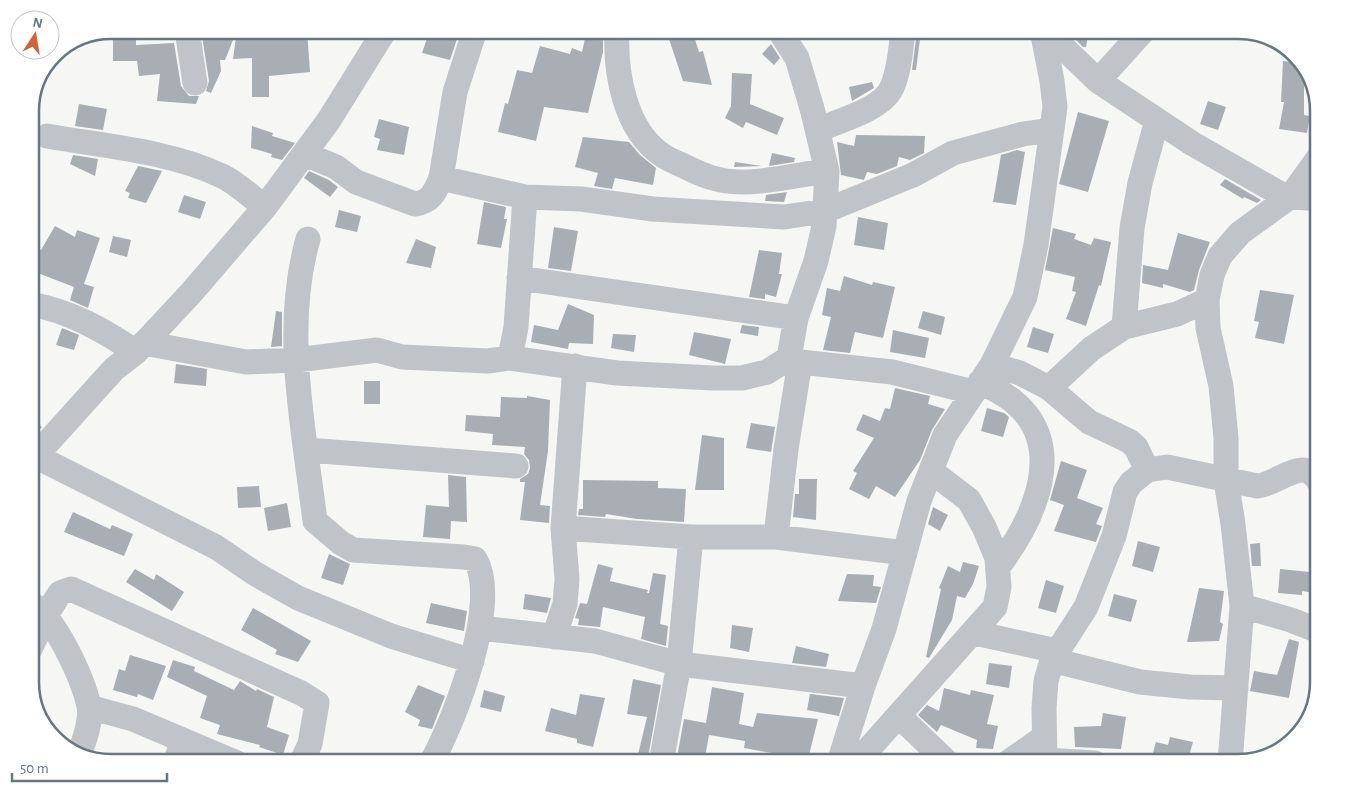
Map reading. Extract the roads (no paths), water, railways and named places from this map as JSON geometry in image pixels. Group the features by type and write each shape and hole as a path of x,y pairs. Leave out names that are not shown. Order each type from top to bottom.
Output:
{"street":[{"path":"188,39 195,83"},
{"path":"39,452 114,368 140,347 191,293 264,207 329,120 379,39"},
{"path":"305,154 336,167 356,182 415,204 425,202 434,194 441,178 455,92 472,39"},
{"path":"617,39 617,58 624,96 632,119 643,136 661,155 709,178 741,182 827,171"},
{"path":"776,537 786,449 796,318 816,261 825,212 827,171 818,130 797,58 785,39"},
{"path":"818,130 872,107 890,92 899,62 902,39"},
{"path":"847,754 863,686 884,629 919,501 945,435 981,380 1025,297 1036,245 1055,107 1045,39"},
{"path":"1053,39 1098,81 1256,181 1284,196 1310,197"},
{"path":"1098,81 1136,39"},
{"path":"1124,327 1132,228 1140,182 1157,120"},
{"path":"441,178 525,197 581,199 654,208 784,217 825,212 914,175 953,153 1023,134 1052,130"},
{"path":"47,136 166,158 188,164 223,176 264,207"},
{"path":"1231,754 1242,606 1234,524 1226,480 1225,429 1221,386 1208,328 1207,300 1212,275 1220,256 1240,233 1290,196 1310,169"},
{"path":"510,358 516,327 525,197"},
{"path":"308,239 303,257 297,318 296,360 315,521 341,543 353,550 475,559 481,568 480,628 472,661 446,738 436,754"},
{"path":"518,278 796,318"},
{"path":"1049,388 1091,349 1124,327 1177,314 1207,300"},
{"path":"39,307 76,317 140,347 246,362 296,360 377,350 402,357 488,360 510,358 617,373 742,378 767,372 794,360 892,372 981,380 1020,373 1049,388 1089,422 1129,441 1136,448 1148,470"},
{"path":"554,637 565,604 567,579 563,528 575,366"},
{"path":"981,380 1014,401 1027,415 1039,435 1043,452 1040,482 1031,513 1018,541 998,567"},
{"path":"307,450 516,466"},
{"path":"39,462 216,548 254,573 298,598 391,636 472,661"},
{"path":"1044,753 1046,681 1055,656 1090,600 1114,536 1125,492 1131,483 1148,470 1167,466 1252,486 1268,485 1295,470 1303,469 1310,472"},
{"path":"854,754 899,716 975,632 995,607 999,587 997,558 984,526 968,500 931,471"},
{"path":"563,528 691,537 776,537 905,553"},
{"path":"663,754 679,664 691,537"},
{"path":"39,608 60,593 71,589 301,693 317,703 310,744 306,754"},
{"path":"1242,606 1291,620 1310,628"},
{"path":"39,610 66,648 89,707 86,737 82,749"},
{"path":"480,628 595,641 679,664 863,686"},
{"path":"975,632 1140,682 1190,687 1236,688"},
{"path":"89,707 133,719 179,752"},
{"path":"899,716 939,754"}]}
